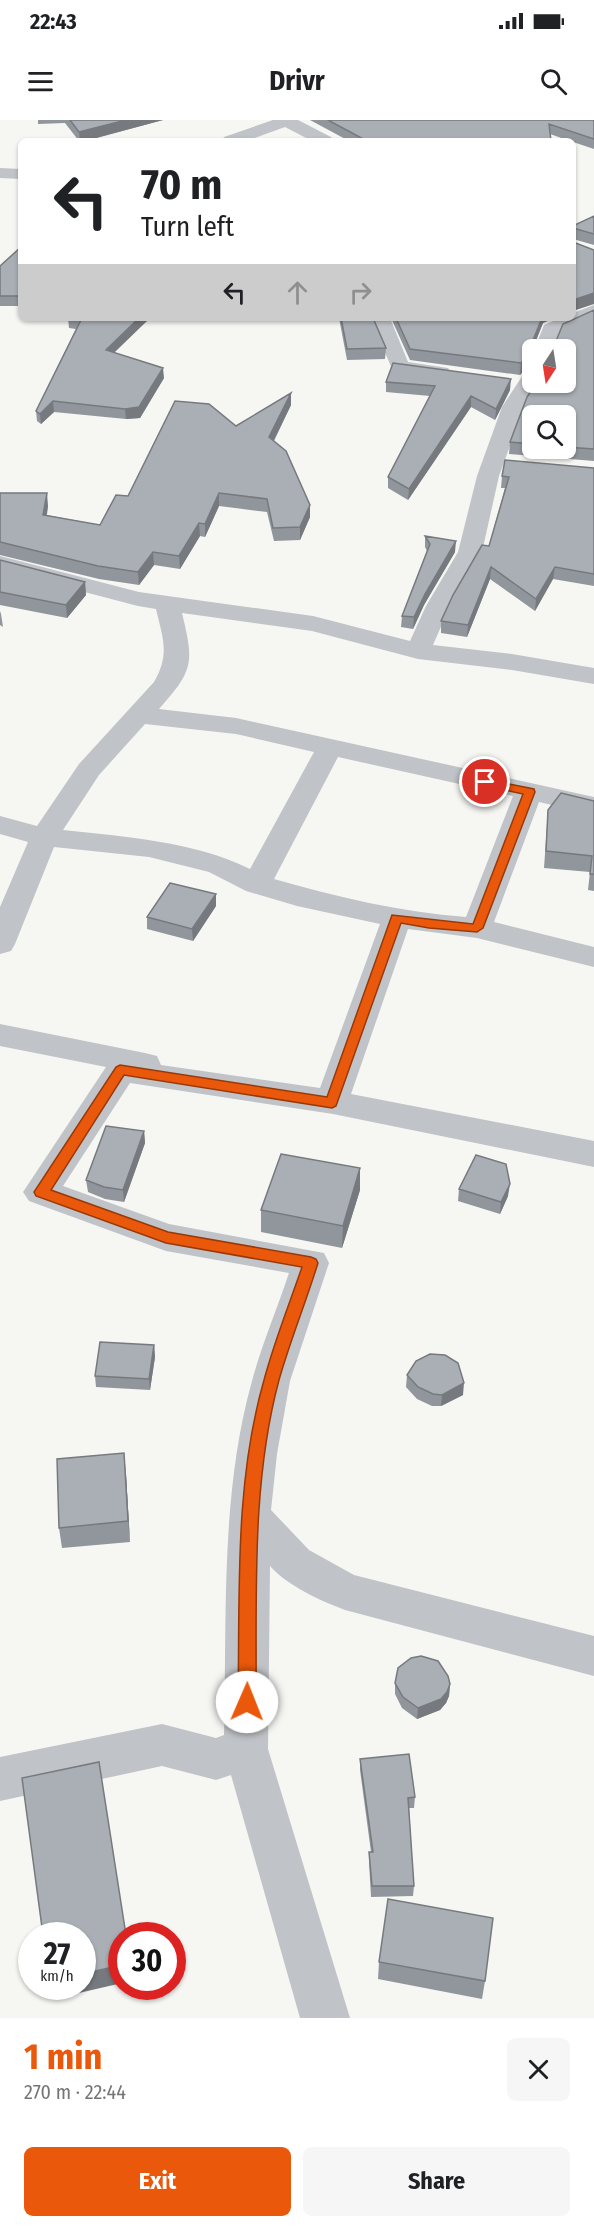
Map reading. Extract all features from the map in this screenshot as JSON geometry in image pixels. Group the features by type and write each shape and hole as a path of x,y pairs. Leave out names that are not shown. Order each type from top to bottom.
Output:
{"street":[{"path":"238,138 285,120 319,138"},
{"path":"0,173 18,174"},
{"path":"576,318 594,310"},
{"path":"381,321 400,367 458,374"},
{"path":"548,339 551,329 569,321"},
{"path":"506,381 522,380"},
{"path":"418,651 438,606 470,552 505,463 513,407 522,393"},
{"path":"0,562 138,598 313,624 418,651 512,662 594,676"},
{"path":"0,944 44,837 89,770 165,686 175,668 178,649 166,603"},
{"path":"139,715 236,726 329,749 594,806"},
{"path":"257,884 329,749"},
{"path":"477,928 530,792"},
{"path":"0,825 44,837 149,848 219,865 257,884 308,899 429,924 477,928 594,957"},
{"path":"332,1103 397,918"},
{"path":"0,1035 594,1154"},
{"path":"325,2018 246,1749 250,1515 257,1454 271,1381 311,1263 166,1237 41,1192 120,1070 332,1103"},
{"path":"250,1515 294,1563 345,1591 594,1656"},
{"path":"0,1779 162,1745 216,1759 246,1749"}],"building":[{"path":"70,120 126,120 79,132"},
{"path":"328,120 594,120 594,139 549,124 551,138 361,138"},
{"path":"594,216 594,234 576,229 576,225"},
{"path":"576,243 594,250 594,293 576,299"},
{"path":"18,250 18,296 0,296 0,266"},
{"path":"594,310 594,449 576,448 576,405 524,405 530,393 576,393 576,339 557,339 563,324 576,321 576,318"},
{"path":"81,321 136,321 106,350 163,368 139,407 125,409 53,401 40,414 36,411"},
{"path":"342,321 374,321 386,348 347,349"},
{"path":"397,321 541,321 533,339 522,339 521,363 410,349"},
{"path":"393,363 511,379 496,409 471,396 409,489 388,477 435,386 386,382"},
{"path":"291,393 269,437 286,451 310,505 300,527 273,528 267,499 219,493 205,524 199,523 179,556 153,552 138,572 98,566 0,542 0,493 47,493 43,515 100,525 116,495 128,496 175,401 209,404 236,426"},
{"path":"522,410 522,443 510,442"},
{"path":"505,460 594,468 594,574 555,567 536,599 491,567 468,625 441,621 482,545 489,546 509,477 502,476"},
{"path":"425,536 456,541 414,617 402,616 430,544"},
{"path":"0,560 85,582 66,605 0,592"},
{"path":"561,793 594,801 594,874 590,874 592,856 546,851 548,810"},
{"path":"170,883 216,894 192,929 147,917"},
{"path":"106,1126 144,1131 123,1190 104,1187 86,1180"},
{"path":"281,1154 360,1168 343,1226 261,1210"},
{"path":"476,1155 506,1164 510,1184 501,1202 459,1189"},
{"path":"100,1342 154,1345 149,1379 95,1376"},
{"path":"430,1354 445,1355 458,1363 464,1383 442,1395 433,1394 418,1387 407,1375 416,1361"},
{"path":"124,1453 128,1521 59,1528 57,1459"},
{"path":"421,1656 438,1661 448,1676 450,1684 441,1699 418,1708 403,1697 395,1683 398,1668 411,1658"},
{"path":"409,1754 415,1797 408,1798 414,1886 372,1886 369,1852 373,1852 360,1759"},
{"path":"99,1762 124,1922 108,1922 108,1968 96,1971 96,1922 41,1922 22,1778"},
{"path":"388,1899 493,1918 485,1981 379,1962"}],"route":[{"path":"247,1702 250,1515 257,1454 271,1381 311,1263 166,1237 41,1192 120,1070 332,1103 397,918 429,924 477,928 530,792 485,782"}]}
